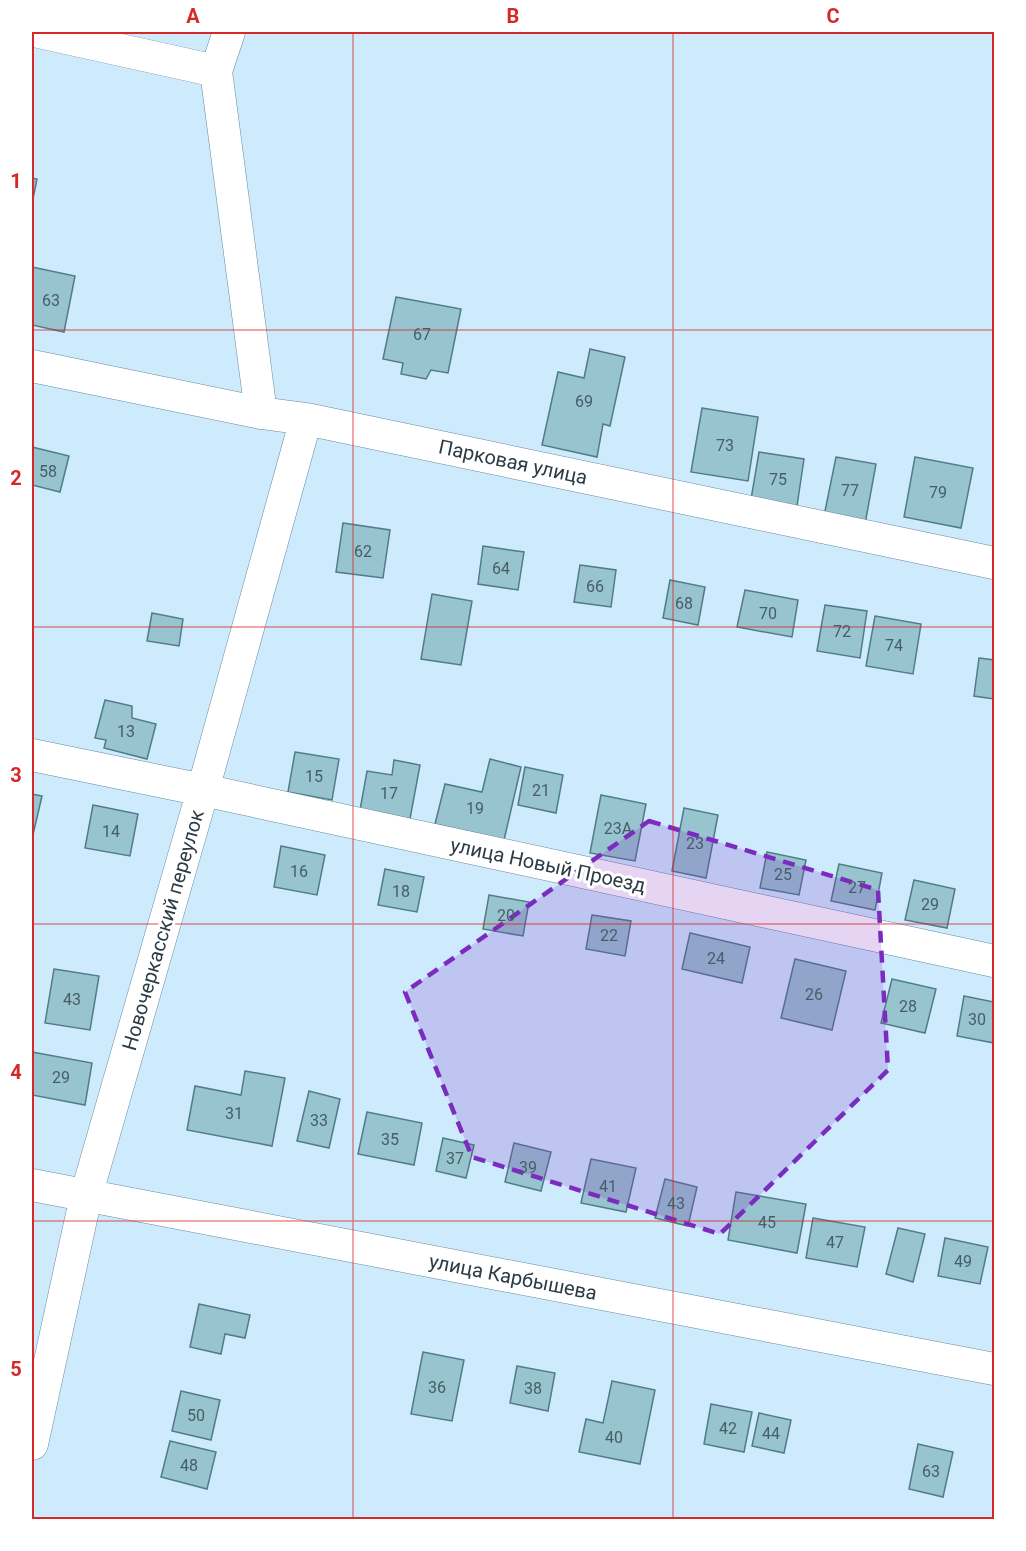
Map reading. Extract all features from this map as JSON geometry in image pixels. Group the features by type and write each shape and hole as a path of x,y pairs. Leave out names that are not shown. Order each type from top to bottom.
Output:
{"street":[{"path":"39,32 216,71"},
{"path":"229,32 216,71 261,413"},
{"name":"Парковая улица","path":"32,366 261,413 306,419 994,562"},
{"name":"Новочеркасский переулок","path":"32,1444 86,1196 204,790 306,419"},
{"name":"улица Новый Проезд","path":"32,755 994,961"},
{"name":"улица Карбышева","path":"32,1185 994,1369"}],"highlighted area":[{"path":"649,821 878,890 888,1070 720,1234 472,1157 405,992"}],"building":[{"path":"32,178 37,179 32,204"},
{"path":"32,267 75,276 64,332 32,325"},
{"path":"396,297 461,309 448,373 431,370 426,379 401,374 403,363 383,359"},
{"path":"590,349 625,357 610,426 603,424 597,457 542,445 558,372 584,378"},
{"path":"702,408 758,417 748,481 691,472"},
{"path":"32,447 69,456 60,492 32,485"},
{"path":"759,452 804,459 797,506 751,499"},
{"path":"836,457 876,464 865,524 824,516"},
{"path":"915,457 973,468 961,528 904,517"},
{"path":"343,523 390,530 383,578 336,572"},
{"path":"483,546 524,552 518,590 478,584"},
{"path":"580,565 616,570 611,607 574,602"},
{"path":"670,580 705,587 698,625 663,618"},
{"path":"745,590 798,600 792,637 737,627"},
{"path":"432,594 472,601 461,665 421,659"},
{"path":"825,605 867,611 860,658 817,651"},
{"path":"152,613 183,619 179,646 147,641"},
{"path":"875,616 921,624 913,674 866,666"},
{"path":"979,658 994,660 994,699 974,696"},
{"path":"105,700 132,706 132,718 156,724 147,759 104,748 106,740 95,738"},
{"path":"295,752 339,759 332,800 288,792"},
{"path":"490,759 521,767 504,840 435,824 445,784 482,792"},
{"path":"394,760 420,765 410,819 360,810 367,771 392,775"},
{"path":"525,767 563,775 556,813 518,805"},
{"path":"32,794 42,796 32,839"},
{"path":"601,795 646,804 635,861 590,853"},
{"path":"93,805 138,814 130,856 85,848"},
{"path":"684,808 718,815 706,878 672,871"},
{"path":"281,846 325,855 317,895 274,887"},
{"path":"767,852 806,860 799,895 760,888"},
{"path":"839,864 882,873 875,910 831,901"},
{"path":"385,869 424,877 417,912 378,905"},
{"path":"914,880 955,889 947,928 905,920"},
{"path":"489,895 529,902 523,936 483,929"},
{"path":"592,915 631,921 625,956 586,949"},
{"path":"690,933 750,947 742,983 682,969"},
{"path":"795,959 846,971 832,1030 781,1018"},
{"path":"54,969 99,976 90,1030 45,1023"},
{"path":"892,979 936,989 925,1033 881,1023"},
{"path":"964,996 994,1002 994,1043 957,1036"},
{"path":"32,1052 92,1063 85,1105 32,1095"},
{"path":"245,1071 285,1078 272,1146 187,1130 195,1086 241,1095"},
{"path":"309,1091 340,1099 329,1148 297,1141"},
{"path":"367,1112 422,1123 414,1165 358,1154"},
{"path":"443,1138 474,1145 466,1178 436,1171"},
{"path":"514,1143 551,1152 541,1191 505,1182"},
{"path":"591,1159 636,1168 626,1212 581,1203"},
{"path":"665,1179 697,1187 688,1226 655,1218"},
{"path":"736,1192 806,1204 797,1253 728,1240"},
{"path":"813,1218 865,1227 857,1267 806,1258"},
{"path":"898,1228 925,1234 913,1282 886,1274"},
{"path":"945,1238 988,1247 980,1284 938,1276"},
{"path":"199,1304 250,1315 245,1338 225,1334 221,1354 190,1347"},
{"path":"423,1352 464,1360 452,1421 411,1414"},
{"path":"517,1366 555,1373 548,1411 510,1403"},
{"path":"612,1381 655,1390 640,1464 579,1452 586,1419 603,1423"},
{"path":"181,1391 220,1400 211,1440 172,1431"},
{"path":"711,1404 752,1412 744,1452 704,1444"},
{"path":"759,1413 791,1420 784,1453 752,1446"},
{"path":"170,1441 216,1452 207,1489 161,1477"},
{"path":"918,1444 953,1452 943,1497 909,1489"}]}
